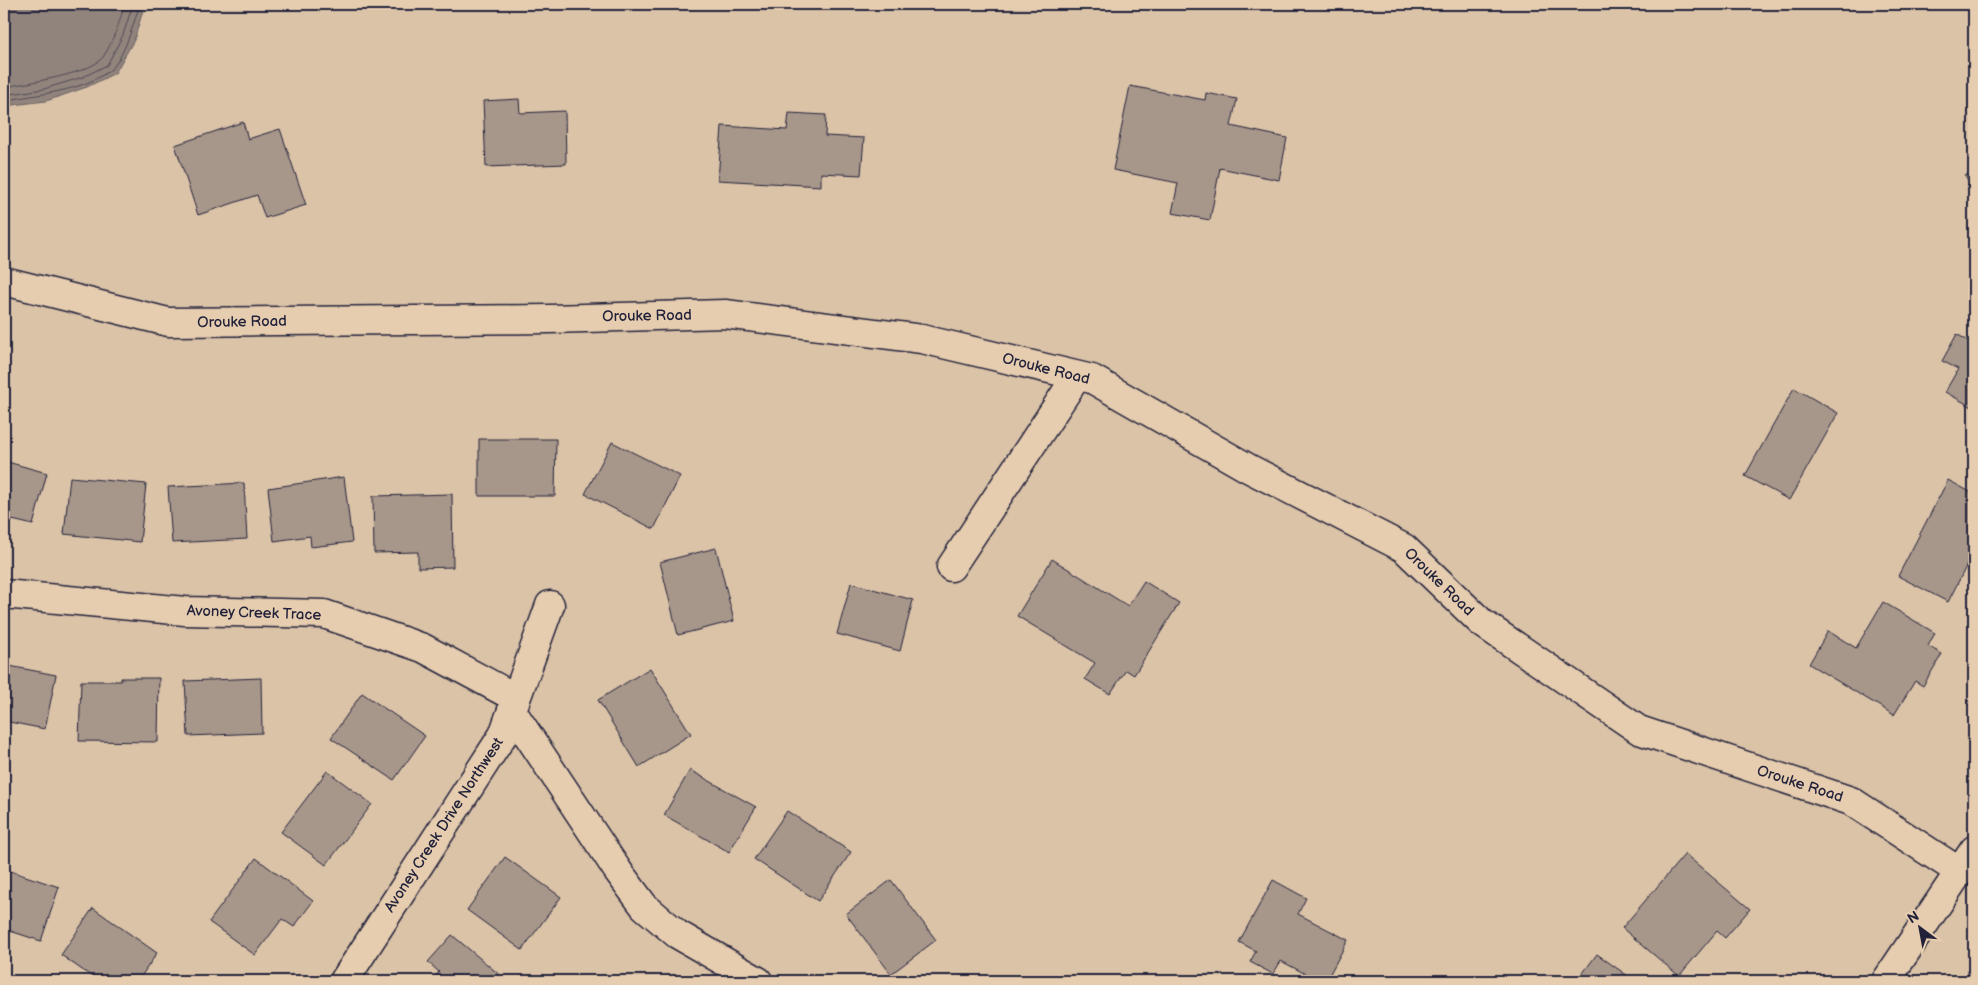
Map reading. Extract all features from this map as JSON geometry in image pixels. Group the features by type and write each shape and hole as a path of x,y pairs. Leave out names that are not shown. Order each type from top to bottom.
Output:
{"street":[{"name":"Orouke Road","path":"4,281 168,322 550,319 725,314 922,339 1092,379 1248,468 1404,548 1482,623 1639,730 1851,801 1967,861"},
{"path":"951,567 1077,376"},
{"name":"Avoney Creek Trace","path":"4,594 184,611 324,614 423,648 514,704"},
{"name":"Avoney Creek Drive Northwest","path":"344,981 503,735 550,605"},
{"path":"514,704 618,871 644,906 677,934 758,981"},
{"path":"1886,981 1967,861"}],"water":[{"path":"4,4 145,4 134,40 115,73 87,87 46,101 4,106"}],"building":[{"path":"1130,86 1205,100 1206,93 1237,99 1231,126 1287,138 1279,180 1220,168 1210,220 1172,213 1178,183 1113,170"},
{"path":"519,99 520,113 565,111 566,164 486,167 483,101"},
{"path":"789,113 826,115 825,136 864,138 861,175 821,173 821,186 718,180 722,126 787,130"},
{"path":"243,122 248,139 280,129 306,205 265,218 257,195 198,215 175,145"},
{"path":"1974,170 1974,192 1965,176"},
{"path":"1974,330 1974,408 1945,392 1958,369 1942,361 1957,334 1968,341"},
{"path":"1794,388 1838,413 1789,500 1745,476"},
{"path":"479,439 556,439 555,496 479,496"},
{"path":"612,442 680,476 654,529 585,494"},
{"path":"4,461 47,473 33,525 4,518"},
{"path":"70,477 146,484 140,542 64,534"},
{"path":"344,477 352,542 311,547 310,536 274,541 268,488"},
{"path":"1948,480 1974,494 1974,551 1948,602 1898,576"},
{"path":"244,483 247,539 172,543 168,487"},
{"path":"452,494 453,567 418,568 418,552 374,553 373,496"},
{"path":"716,548 734,621 678,635 660,562"},
{"path":"1052,559 1128,606 1144,581 1179,603 1134,675 1126,670 1110,694 1085,679 1095,663 1017,616"},
{"path":"851,583 913,600 900,651 837,634"},
{"path":"1883,602 1935,633 1928,646 1942,654 1923,686 1915,681 1894,715 1809,664 1828,631 1856,648"},
{"path":"4,665 56,675 45,729 4,721"},
{"path":"650,668 691,734 639,767 598,700"},
{"path":"121,678 159,678 158,742 79,741 81,681 121,681"},
{"path":"261,678 262,733 188,736 185,681"},
{"path":"362,693 425,736 394,780 331,738"},
{"path":"690,770 756,807 729,852 664,815"},
{"path":"327,771 372,804 326,865 281,832"},
{"path":"787,811 851,852 818,901 754,859"},
{"path":"1685,854 1750,909 1725,938 1717,931 1679,976 1622,928"},
{"path":"505,857 561,897 522,950 467,910"},
{"path":"256,858 313,901 294,927 282,919 255,955 209,922"},
{"path":"4,869 59,887 41,941 4,929"},
{"path":"891,880 936,940 891,974 846,914"},
{"path":"1273,880 1306,898 1298,914 1348,940 1326,981 1319,981 1281,961 1273,974 1250,962 1256,951 1239,942"},
{"path":"93,908 157,953 138,981 93,981 95,979 61,955"},
{"path":"452,935 507,981 431,981 439,972 428,962"},
{"path":"1597,954 1635,981 1577,981"}]}
